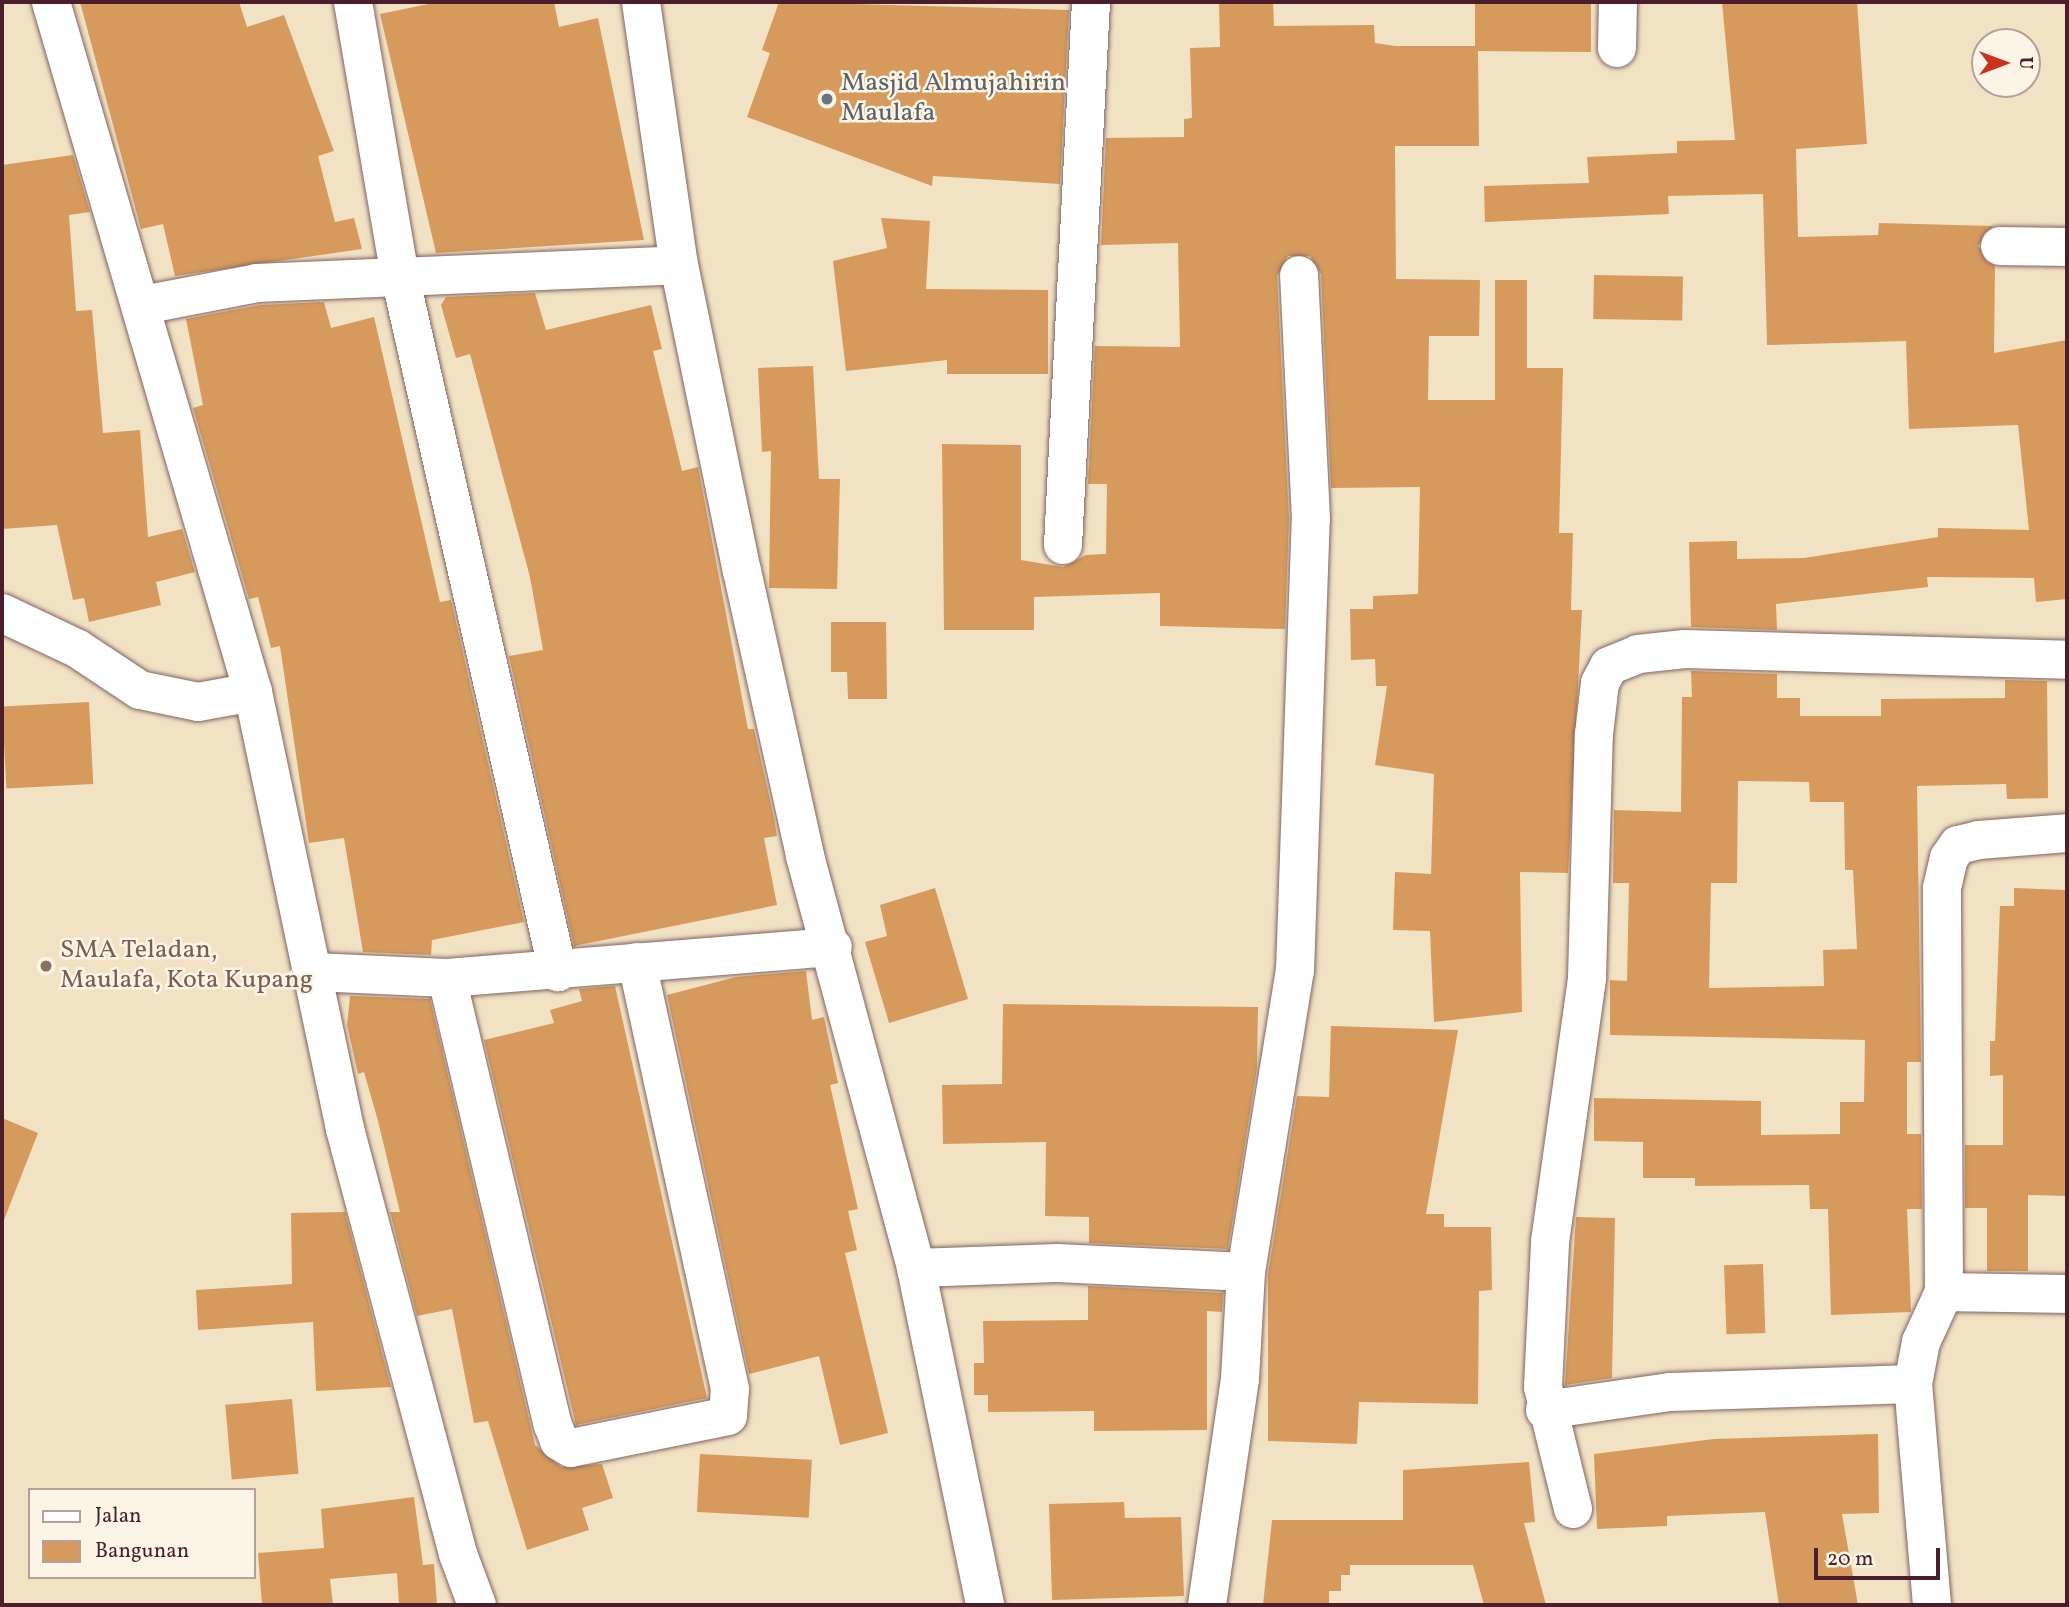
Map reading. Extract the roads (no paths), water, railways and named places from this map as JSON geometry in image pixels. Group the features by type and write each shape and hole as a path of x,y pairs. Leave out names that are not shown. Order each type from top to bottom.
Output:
{"street":[{"path":"51,2 143,306 253,692 345,1129 458,1554 477,1605"},
{"path":"352,2 400,276 558,972"},
{"path":"641,2 679,265 805,856 833,947 916,1268 985,1605"},
{"path":"1063,545 1091,2"},
{"path":"1617,48 1618,2"},
{"path":"2000,246 2067,247"},
{"path":"143,306 257,283 679,265"},
{"path":"1207,1605 1240,1379 1246,1272 1295,971 1311,519 1300,275"},
{"path":"2,613 78,649 140,690 198,702 253,692"},
{"path":"1573,1509 1545,1410 1550,1242 1587,978 1594,734 1600,683 1609,666 1638,654 1685,649 2067,660"},
{"path":"1932,1605 1913,1384 1921,1342 1944,1293 1942,888 1949,858 1958,845 1979,840 2067,833"},
{"path":"314,972 447,978 558,972 637,962 833,947"},
{"path":"447,978 553,1425 559,1441 572,1448 728,1416 730,1389 637,962"},
{"path":"916,1268 1057,1264 1246,1272"},
{"path":"1944,1293 2067,1294"},
{"path":"1545,1410 1682,1391 1913,1384"}],"place":[{"name":"Masjid Almujahirin Maulafa","path":"827,99"},
{"name":"SMA Teladan, Maulafa, Kota Kupang","path":"46,966"}]}
